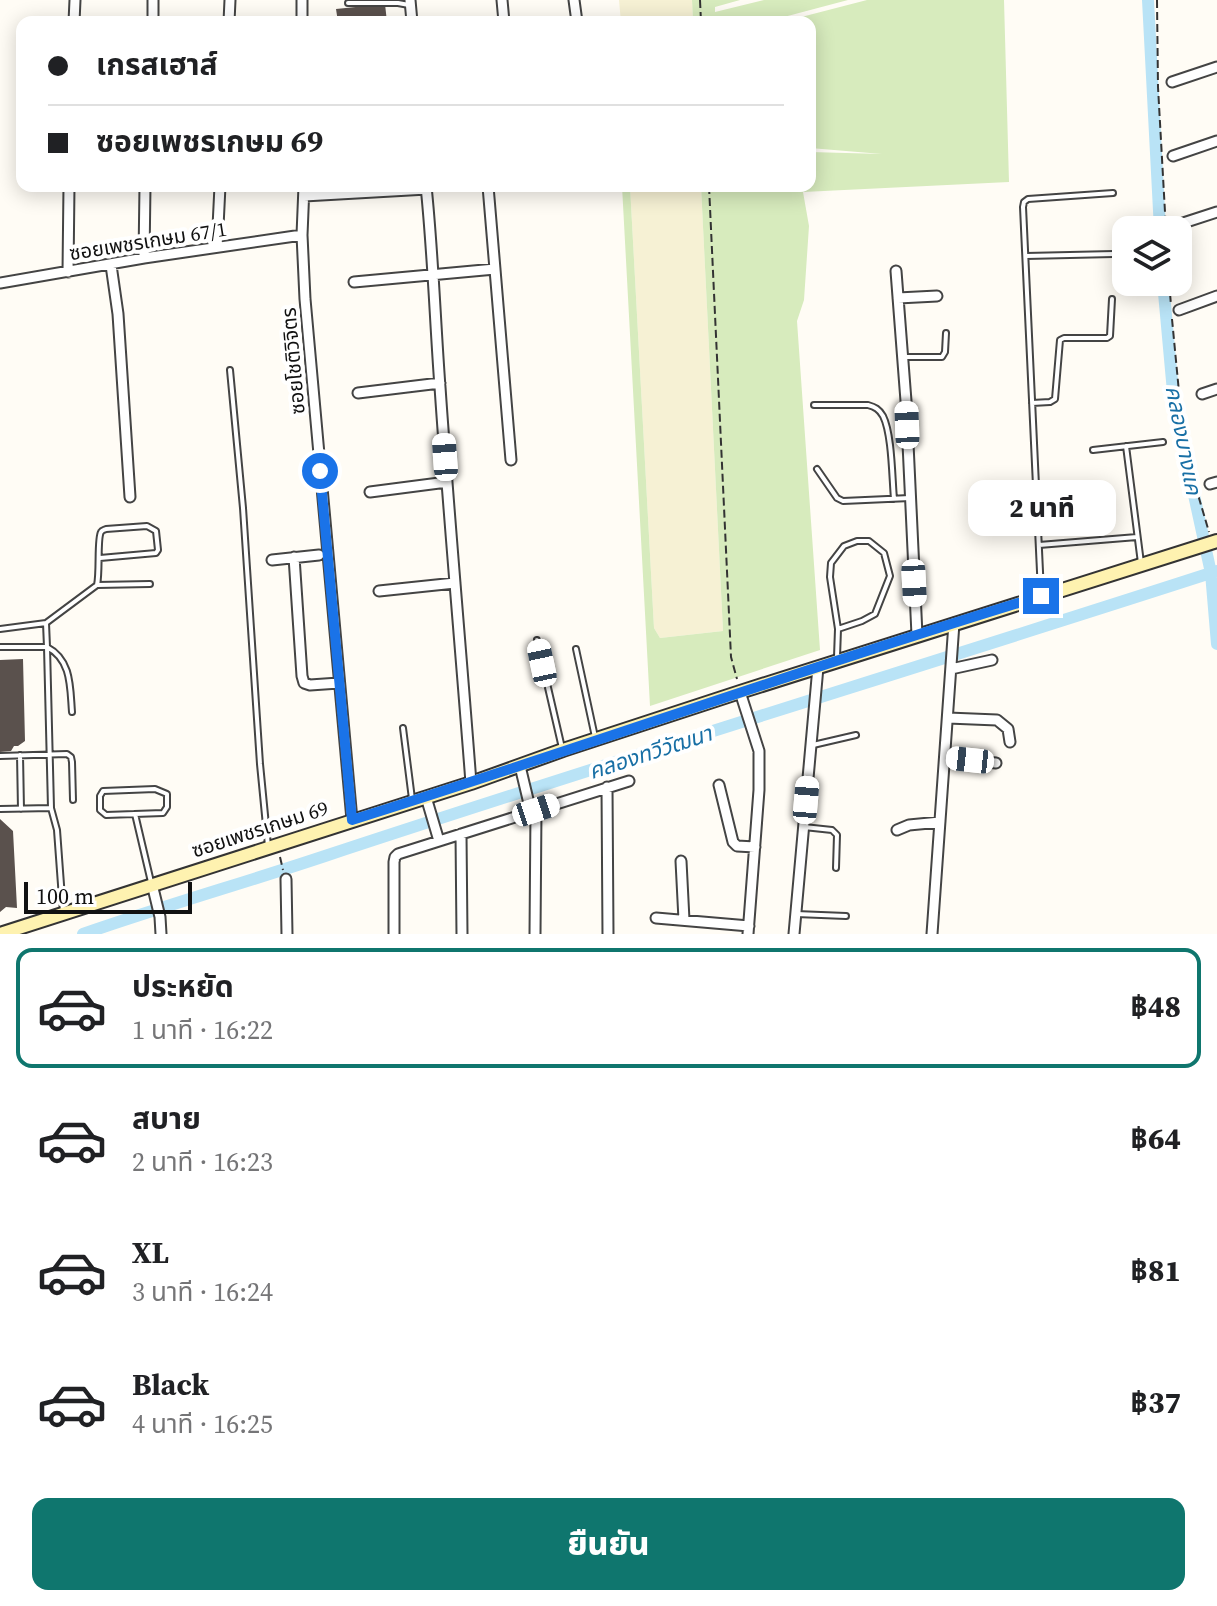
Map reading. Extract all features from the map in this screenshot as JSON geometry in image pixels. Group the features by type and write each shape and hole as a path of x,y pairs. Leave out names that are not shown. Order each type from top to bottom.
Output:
{"main road":[{"name":"ซอยเพชรเกษม 69","path":"0,934 153,889 413,801 427,802 471,783 521,771 563,750 742,698 818,672 837,661 917,635 954,630 1041,596 1217,541"}],"street":[{"path":"1172,82 1217,67"},
{"path":"1173,156 1217,141"},
{"path":"68,272 69,192"},
{"path":"144,258 145,192"},
{"path":"217,247 220,192"},
{"name":"ซอยโชติวิจิตร","path":"304,192 305,299 352,820"},
{"path":"426,192 471,783"},
{"path":"489,192 511,460"},
{"path":"1192,220 1217,212"},
{"name":"ซอยเพชรเกษม 67/1","path":"0,283 302,235"},
{"path":"111,265 118,314 130,497"},
{"path":"354,282 495,269"},
{"path":"896,271 917,635"},
{"path":"898,298 937,296"},
{"path":"1179,310 1217,296"},
{"path":"358,393 440,383"},
{"path":"1202,394 1217,389"},
{"path":"370,492 447,482"},
{"path":"272,560 319,555"},
{"path":"294,557 304,683 339,683"},
{"path":"379,591 455,583"},
{"path":"932,934 954,630"},
{"path":"951,667 992,660"},
{"path":"794,934 818,672"},
{"path":"656,918 748,930 759,751 742,698"},
{"path":"948,718 997,720 1008,729 1010,742"},
{"path":"945,758 996,763"},
{"path":"521,771 531,808 535,934"},
{"path":"394,934 395,857 531,808 629,781"},
{"path":"719,785 733,842 737,846 755,847"},
{"path":"607,787 608,934"},
{"path":"427,802 439,841"},
{"path":"897,830 909,825 940,822"},
{"path":"461,834 462,934"},
{"path":"681,861 684,920"},
{"path":"286,879 287,934"},
{"path":"153,889 161,934"}],"lane":[{"path":"348,3 411,2"},
{"path":"1041,596 1023,207 1028,199 1113,193"},
{"path":"1026,256 1112,254"},
{"path":"1032,403 1055,399 1060,340 1110,336 1112,299"},
{"path":"903,357 942,357 946,333"},
{"path":"230,370 243,508 260,764 274,849"},
{"path":"814,405 868,405 876,407 882,414 888,432 894,499"},
{"path":"1093,450 1163,442"},
{"path":"1126,446 1141,565"},
{"path":"817,469 837,498 843,501 910,498"},
{"path":"97,585 99,536 106,529 147,526 156,531 156,553 100,558"},
{"path":"1039,545 1137,536"},
{"path":"837,661 838,629 830,577 831,563 844,546 869,541 884,553 890,576 875,614 838,629"},
{"path":"0,629 46,623 97,585 150,584"},
{"path":"46,623 51,808 57,830 63,913"},
{"path":"537,640 563,750"},
{"path":"0,647 47,647 57,652 64,660 68,673 72,712"},
{"path":"576,649 596,740"},
{"path":"403,728 413,801"},
{"path":"811,745 856,735"},
{"path":"0,756 67,754 71,757 73,800"},
{"path":"20,755 21,809"},
{"path":"155,789 167,794 167,807 163,813 135,814 102,814 101,792 155,789"},
{"path":"0,809 51,808"},
{"path":"135,814 153,889"},
{"path":"804,827 835,832 836,868"},
{"path":"796,914 846,916"}],"path":[{"path":"1157,0 1165,216"},
{"path":"709,192 731,657 742,698"},
{"path":"1170,296 1179,392 1196,488 1208,532 1217,529"},
{"path":"274,849 286,879"}],"shaded area":[{"path":"619,0 692,0 693,16 620,16"},
{"path":"630,192 701,192 723,631 660,638 654,628"}],"green space":[{"path":"692,0 740,0 715,7 715,12 764,0 848,0 788,16 693,16"},
{"path":"867,0 1004,0 1009,182 816,191 816,152 882,154 816,148 816,16 805,16"},
{"path":"622,192 630,192 654,628 660,638 723,631 701,192 803,192 809,226 804,300 797,321 820,650 650,706"}],"building":[{"path":"385,4 386,16 337,16 336,9"},
{"path":"23,659 25,741 11,751 0,752 0,660"},
{"path":"0,819 13,831 17,908 6,907 0,912"}],"waterway":[{"name":"คลองบางแค","path":"1148,0 1159,216"},
{"name":"คลองบางแค","path":"1164,296 1174,403 1211,573 1217,644"},
{"name":"คลองทวีวัฒนา","path":"83,934 1217,571"}],"route":[{"path":"320,471 352,820 1041,596"}]}
